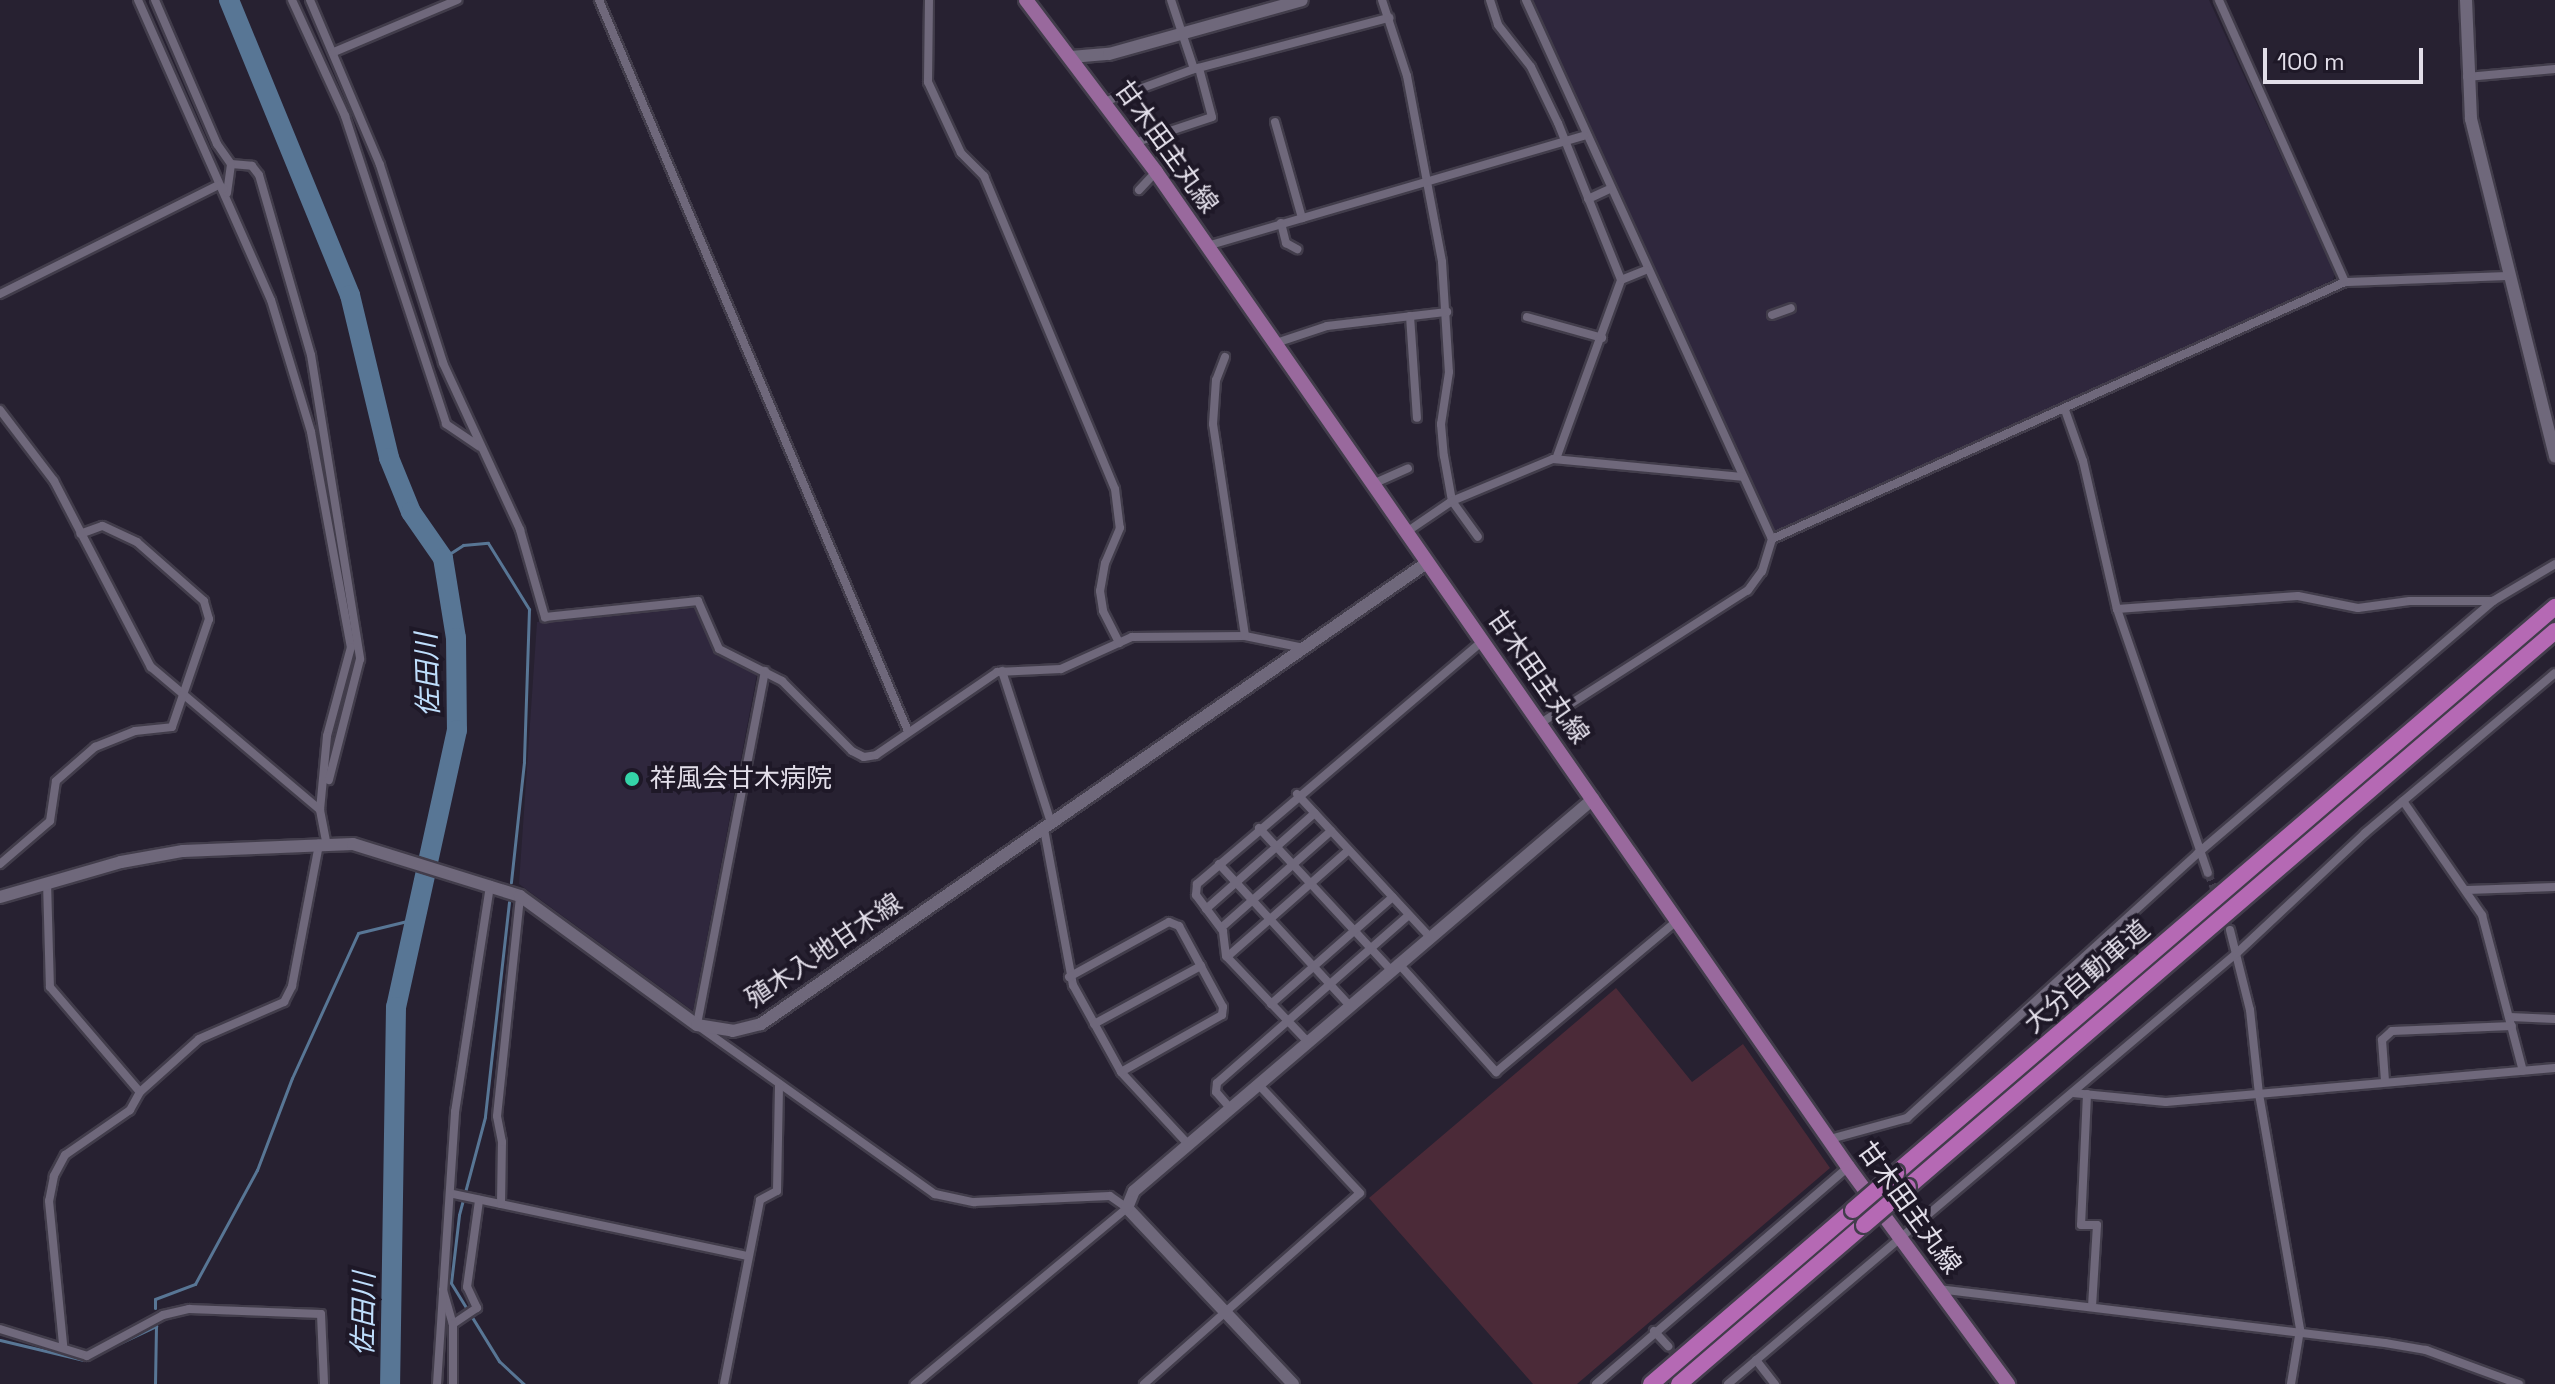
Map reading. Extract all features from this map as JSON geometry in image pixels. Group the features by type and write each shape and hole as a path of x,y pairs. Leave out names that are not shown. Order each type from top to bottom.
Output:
{"highway":[{"name":"大分自動車道","path":"1651,1384 2555,607"},
{"name":"大分自動車道","path":"1679,1384 2555,631"}],"main road":[{"path":"1071,57 1109,54 1181,31 1302,0"},
{"path":"2466,0 2471,119 2555,457"},
{"name":"甘木田主丸線","path":"1029,1 1156,172 1273,344 1375,483 1848,1167 2008,1384"},
{"name":"殖木入地甘木線","path":"0,897 47,881 183,851 323,841 367,847 485,882 520,896 697,1025 733,1031 761,1024 1299,647 1428,562"},
{"path":"1293,1384 1127,1208 1134,1191 1593,799"}],"street":[{"path":"138,0 227,193 271,300 311,432 351,647 327,736 324,797"},
{"path":"155,0 217,144 231,164 227,193"},
{"path":"292,0 345,116 446,424 480,447"},
{"path":"310,0 380,165 443,363 520,530 545,617 694,600 719,649 765,671 858,755 876,755 1002,671 1061,669 1132,637 1245,636 1299,647"},
{"path":"334,52 457,0"},
{"path":"599,0 908,731"},
{"path":"929,0 928,82 961,153 984,176 1115,489 1120,528 1100,591 1103,611 1119,643"},
{"path":"1134,143 1212,117 1171,0"},
{"path":"1382,0 1407,76 1447,312 1449,372 1441,424 1452,501 1478,537"},
{"path":"1490,0 1498,25 1531,67 1558,123 1621,280 1602,338 1569,414 1556,459"},
{"path":"1526,0 1584,136 1772,539 1762,571 1748,590 1541,723"},
{"path":"2219,0 2345,282"},
{"path":"1104,102 1197,68 1389,18"},
{"path":"2467,77 2555,69"},
{"path":"1558,123 1576,117"},
{"path":"1275,122 1302,218"},
{"path":"1207,246 1427,180 1566,146 1584,136"},
{"path":"63,1345 49,1201 54,1176 65,1155 130,1110 140,1092 199,1039 284,1002 292,986 323,841 320,810 359,670 359,643 335,480 296,297 259,175 252,166 231,164"},
{"path":"1139,190 1156,172"},
{"path":"0,294 219,185 227,193"},
{"path":"1588,199 1609,189"},
{"path":"1281,223 1286,243 1297,249"},
{"path":"1621,280 1646,270"},
{"path":"1772,539 2345,282 2510,276"},
{"path":"1772,315 1791,308"},
{"path":"1273,344 1327,326 1447,312"},
{"path":"1410,316 1417,418"},
{"path":"1527,317 1602,338"},
{"path":"1225,357 1216,380 1213,424 1245,636"},
{"path":"0,410 54,481 141,655 185,700 320,810"},
{"path":"2065,410 2083,461 2117,609 2198,853 2208,873"},
{"path":"1408,531 1452,501 1556,459 1742,477"},
{"path":"1375,483 1408,468"},
{"path":"0,864 50,821 61,775 109,741 135,731 168,729 185,700 209,619 208,607 137,542 102,526 80,534"},
{"path":"1830,1139 1907,1118 2198,853 2493,601 2555,564"},
{"path":"2117,609 2298,596 2358,608 2410,601 2493,601"},
{"path":"1307,1041 1227,957 1221,928 1195,889 1297,794 1484,640"},
{"path":"765,671 697,1025 911,1180 948,1198 974,1202 1110,1196 1127,1208 915,1384"},
{"path":"1002,671 1047,826 1069,977 1121,1072 1188,1144"},
{"path":"1728,1384 2238,952 2403,801 2555,673"},
{"path":"1297,794 1429,936"},
{"path":"2403,801 2482,915 2523,1071"},
{"path":"1206,909 1315,813"},
{"path":"1259,828 1371,948 1395,966 1496,1072 1678,919"},
{"path":"1221,928 1331,831"},
{"path":"1227,957 1349,850"},
{"path":"1219,864 1349,1005"},
{"path":"47,881 50,987 140,1092"},
{"path":"453,1324 477,1308 467,1287 466,1197 455,1112 485,882"},
{"path":"2467,890 2555,887"},
{"path":"501,1204 502,1142 497,1116 520,896"},
{"path":"1271,1004 1393,897"},
{"path":"1230,1108 1216,1092 1217,1083 1409,915"},
{"path":"1069,977 1169,922 1179,926 1201,966 1223,1007 1222,1015 1121,1072"},
{"path":"2230,930 2238,952 2250,1010 2259,1094 2300,1330 2291,1384"},
{"path":"1094,1024 1201,966"},
{"path":"2385,1081 2382,1040 2392,1031 2555,1019"},
{"path":"2073,1093 2166,1102 2555,1068"},
{"path":"724,1384 760,1200 777,1191 779,1084"},
{"path":"1144,1384 1226,1315 1360,1193 1258,1084"},
{"path":"2087,1094 2081,1225 2097,1225 2092,1307"},
{"path":"1596,1384 1848,1167"},
{"path":"466,1197 748,1256"},
{"path":"437,1384 443,1289 466,1197"},
{"path":"443,1289 453,1324 453,1384"},
{"path":"1938,1289 2300,1330 2426,1350 2519,1384"},
{"path":"0,1329 63,1345 87,1356 163,1315 189,1309 321,1314 324,1384"},
{"path":"1654,1331 1668,1346"},
{"path":"1756,1360 1775,1384"}],"shaded area":[{"path":"1527,0 2209,0 2335,273 2333,280 1778,532 1769,528"},
{"name":"祥風会甘木病院","path":"693,606 718,655 757,674 693,1011 519,884 537,622"},
{"path":"1616,988 1692,1082 1743,1044 1830,1168 1577,1384 1533,1384 1369,1198"}],"waterway":[{"name":"佐田川","path":"229,0 350,295 389,458 411,512 443,558 456,638 457,730 396,1007 390,1384"},
{"path":"443,558 463,545 488,543 529,609 524,762 511,882"},
{"path":"509,902 485,1117 459,1215 451,1283 499,1361 524,1384"},
{"path":"155,1308 155,1299 195,1284 257,1170 292,1078 358,933 415,919"},
{"path":"0,1340 84,1360 156,1326 155,1384"}],"tunnel":[{"path":"2208,873 2230,930"},
{"path":"1668,1346 1696,1384"}],"place":[{"name":"祥風会甘木病院","path":"632,779"}]}
